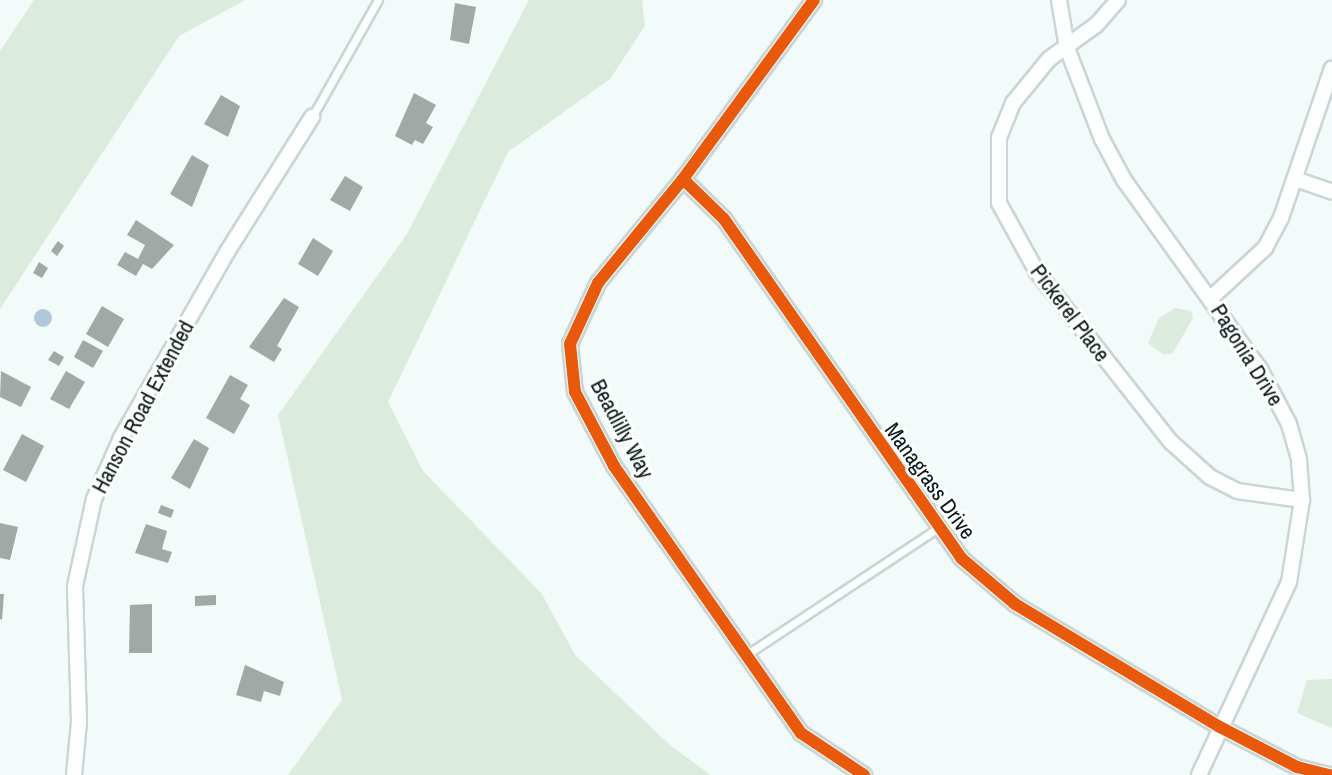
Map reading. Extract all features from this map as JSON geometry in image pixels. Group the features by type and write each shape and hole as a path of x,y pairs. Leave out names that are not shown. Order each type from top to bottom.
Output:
{"street":[{"name":"Beadlilly Way","path":"814,0 683,179 598,283 570,344 575,392 614,466 801,733 864,775"},
{"name":"Pagonia Drive","path":"1059,0 1067,48 1102,139 1124,180 1260,369 1289,424 1302,500 1289,582 1199,775"},
{"name":"Pickerel Place","path":"1118,0 1067,48 1049,59 1013,103 999,137 999,203 1037,272 1138,404 1181,451 1210,477 1237,491 1302,500"},
{"path":"1211,298 1265,248 1298,180 1332,68"},
{"name":"Hanson Road Extended","path":"74,775 79,722 75,586 94,499 121,438 204,292 312,117"},
{"name":"Managrass Drive","path":"683,179 724,219 961,558 1015,604 1220,727 1297,767 1330,775"},
{"path":"1298,180 1332,192"}],"lane":[{"path":"312,117 378,0"},
{"path":"746,655 938,528"}],"green space":[{"path":"34,0 245,0 179,36 0,309 0,51"},
{"path":"529,0 642,0 645,26 610,79 508,152 388,402 423,471 542,594 575,655 671,746 711,775 288,775 342,700 278,415 407,234"},
{"path":"1175,308 1191,311 1193,318 1173,353 1164,355 1148,343 1159,318"},
{"path":"1332,679 1332,728 1297,713 1307,680"}],"water":[{"path":"43,309 52,318 43,327 34,318"}],"building":[{"path":"455,3 476,7 469,44 450,40"},
{"path":"414,93 436,105 426,123 433,127 423,144 415,140 412,145 395,136"},
{"path":"221,95 240,106 228,137 204,124"},
{"path":"192,155 209,165 192,207 170,194"},
{"path":"345,176 363,187 350,211 330,200"},
{"path":"136,220 174,245 152,269 143,264 136,276 117,265 125,252 138,259 145,245 127,235"},
{"path":"313,238 333,251 318,276 298,264"},
{"path":"58,241 64,246 57,256 51,251"},
{"path":"39,262 48,268 42,278 33,273"},
{"path":"284,298 299,307 277,346 282,349 274,362 249,347"},
{"path":"102,306 124,319 108,347 86,334"},
{"path":"83,340 103,351 93,368 74,357"},
{"path":"54,351 64,357 59,366 48,360"},
{"path":"1,371 31,387 21,407 0,397"},
{"path":"66,371 85,382 69,409 50,399"},
{"path":"230,375 248,385 240,399 250,405 234,434 206,418"},
{"path":"22,434 44,446 26,482 3,470"},
{"path":"194,439 209,448 190,489 171,478"},
{"path":"161,505 174,510 171,518 158,513"},
{"path":"0,523 18,527 10,560 0,558"},
{"path":"146,524 167,531 162,549 172,552 168,563 135,553"},
{"path":"0,594 4,594 2,620 0,619"},
{"path":"216,595 216,605 195,606 195,596"},
{"path":"152,604 152,653 129,653 130,605"},
{"path":"245,665 284,682 280,696 264,691 261,702 236,695"}],"cycle path":[{"path":"814,0 683,179 598,283 570,344 575,392 614,466 801,733 864,775"},
{"path":"683,179 724,219 961,558 1015,604 1220,727 1297,767 1330,775"}]}
